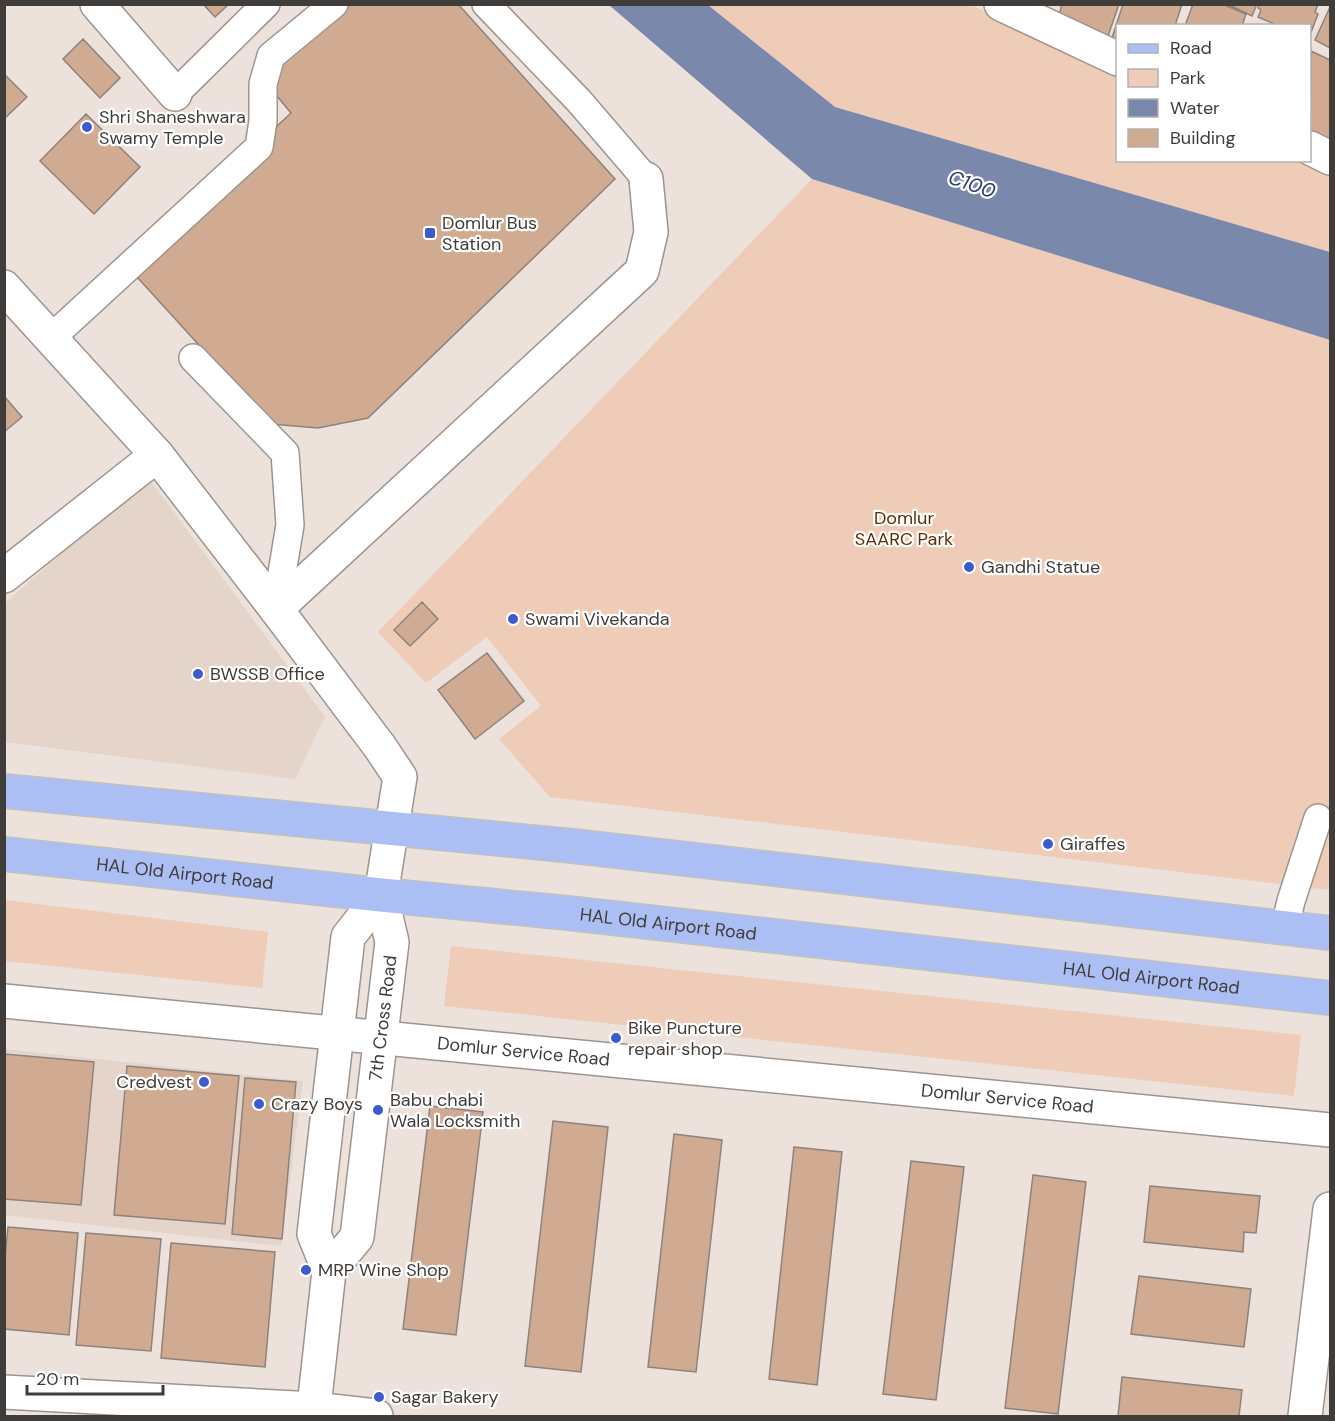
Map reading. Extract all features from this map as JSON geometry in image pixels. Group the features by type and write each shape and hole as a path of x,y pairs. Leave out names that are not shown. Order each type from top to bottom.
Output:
{"main road":[{"path":"4,791 324,820 392,829 573,846 1330,933"},
{"name":"HAL Old Airport Road","path":"4,854 580,914 1330,998"}],"street":[{"path":"97,4 175,94"},
{"path":"1018,8 1116,58"},
{"path":"1311,148 1330,158"},
{"path":"276,609 642,271 651,232 646,179"},
{"path":"4,287 157,456 276,609 400,777 381,895 348,937 314,1234 329,1271 314,1413"},
{"path":"4,576 157,456"},
{"name":"7th Cross Road","path":"329,1271 357,1237 392,942 381,895"},
{"name":"Domlur Service Road","path":"4,1001 1330,1130"},
{"path":"1305,1416 1330,1209"},
{"path":"4,1392 376,1416"}],"lane":[{"path":"175,94 266,4"},
{"path":"51,338 259,147 263,121 263,84 271,56 334,4"},
{"path":"486,4 579,101 646,179"},
{"path":"193,358 285,453 290,525 276,609"},
{"path":"1285,927 1318,818"}],"shaded area":[{"path":"148,477 325,717 295,779 5,742 4,604"},
{"path":"5,1049 303,1081 281,1246 5,1215"}],"green space":[{"path":"708,5 971,5 1116,72 1116,162 1311,162 1330,171 1330,252 835,107"},
{"name":"Domlur SAARC Park","path":"812,179 1330,340 1330,890 550,797 499,739 541,706 487,637 426,683 378,632"},
{"path":"5,900 268,932 262,988 5,961"},
{"path":"451,946 1301,1035 1294,1096 444,1006"}],"water":[{"name":"C100","path":"609,5 708,5 835,107 1330,252 1330,340 812,179"}],"building":[{"path":"203,4 229,4 215,17"},
{"path":"335,4 458,4 615,179 368,418 318,428 271,424 127,266 291,113 258,73"},
{"path":"1062,4 1119,4 1108,36 1082,27 1059,15"},
{"path":"1123,4 1182,4 1176,24 1117,24"},
{"path":"1193,4 1222,4 1246,14 1243,24 1186,24"},
{"path":"1227,4 1257,4 1252,16"},
{"path":"1259,4 1318,4 1315,12 1318,14 1311,32 1311,24 1274,24 1258,17 1261,10 1258,8"},
{"path":"1330,7 1330,48 1315,40"},
{"path":"1116,26 1116,42 1111,41"},
{"path":"83,39 120,78 100,98 63,59"},
{"path":"1311,51 1330,60 1330,143 1311,136"},
{"path":"4,74 27,97 4,119"},
{"path":"86,114 140,167 94,214 40,161"},
{"path":"4,396 22,417 4,432"},
{"path":"422,602 438,619 410,646 394,630"},
{"path":"487,653 524,701 475,739 438,690"},
{"path":"4,1054 94,1062 81,1205 4,1199"},
{"path":"127,1066 239,1076 225,1224 114,1215"},
{"path":"245,1078 296,1082 282,1239 232,1234"},
{"path":"430,1106 483,1112 456,1335 403,1329"},
{"path":"553,1121 608,1127 581,1372 525,1366"},
{"path":"674,1134 722,1140 696,1372 648,1367"},
{"path":"794,1147 842,1152 817,1385 769,1379"},
{"path":"911,1161 964,1167 936,1400 883,1394"},
{"path":"1033,1175 1086,1182 1058,1414 1005,1408"},
{"path":"1150,1186 1260,1196 1256,1233 1244,1232 1243,1252 1144,1242"},
{"path":"8,1227 78,1233 69,1335 4,1329 4,1268"},
{"path":"86,1233 161,1239 151,1351 76,1345"},
{"path":"171,1243 275,1252 265,1367 161,1358"},
{"path":"1139,1276 1251,1289 1244,1347 1131,1334"},
{"path":"1122,1377 1242,1390 1239,1416 1118,1416"}],"place":[{"name":"Shri Shaneshwara Swamy Temple","path":"87,127"},
{"name":"Domlur Bus Station","path":"430,233"},
{"name":"Gandhi Statue","path":"969,567"},
{"name":"Swami Vivekanda","path":"513,619"},
{"name":"BWSSB Office","path":"198,674"},
{"name":"Giraffes","path":"1048,844"},
{"name":"Bike Puncture repair shop","path":"616,1038"},
{"name":"Credvest","path":"204,1082"},
{"name":"Crazy Boys","path":"259,1104"},
{"name":"Babu chabi Wala Locksmith","path":"378,1110"},
{"name":"MRP Wine Shop","path":"306,1270"},
{"name":"Sagar Bakery","path":"379,1397"}]}
